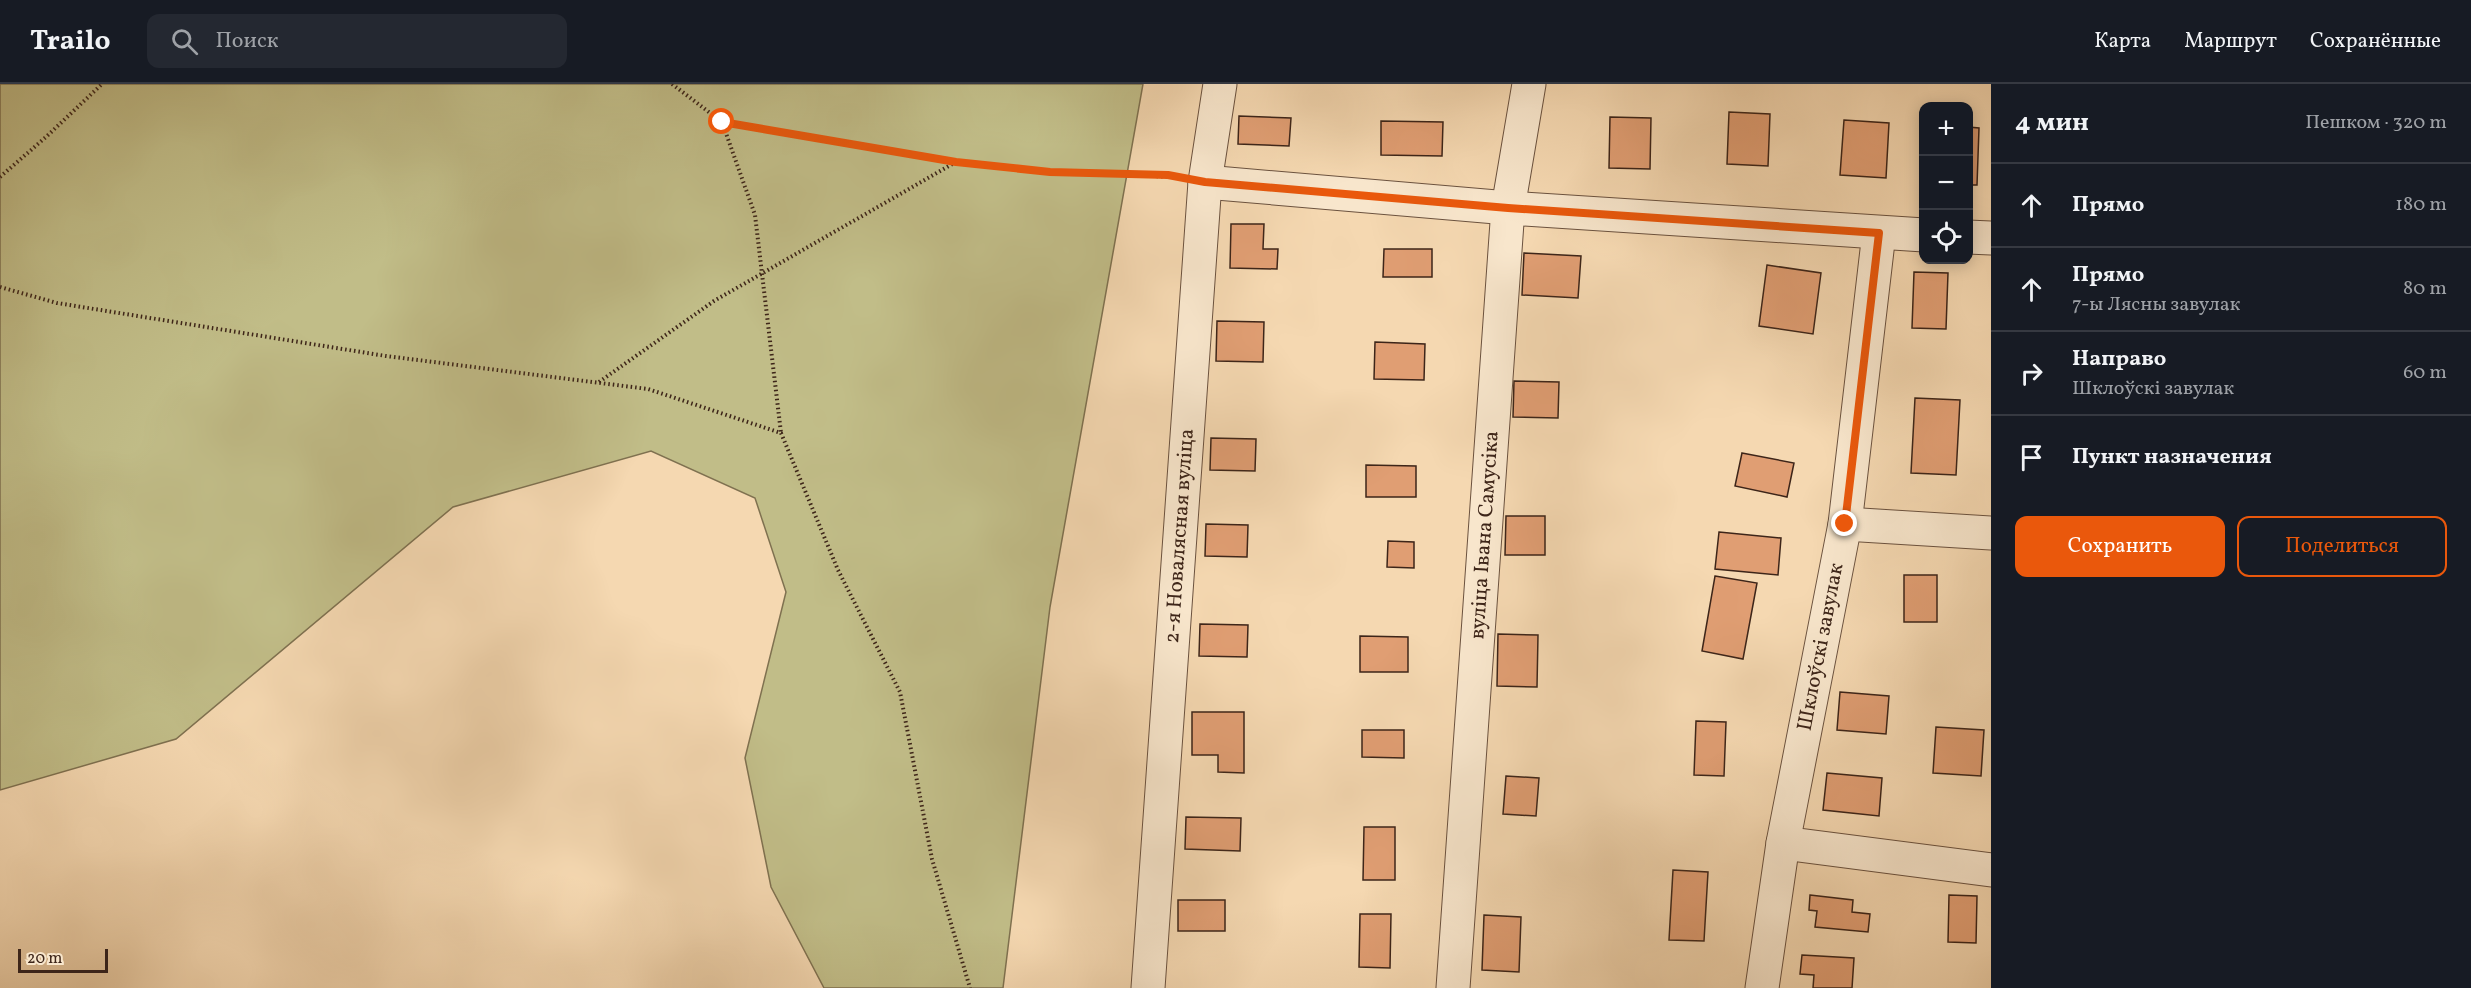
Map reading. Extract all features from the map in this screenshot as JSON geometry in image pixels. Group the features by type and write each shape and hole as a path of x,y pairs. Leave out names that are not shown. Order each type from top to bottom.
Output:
{"street":[{"name":"2-я Новалясная вуліца","path":"1148,988 1205,182 1220,84"},
{"name":"вуліца Івана Самусіка","path":"1453,988 1508,208 1530,84"},
{"path":"1205,182 1508,208 1919,235"},
{"name":"Шклоўскі завулак","path":"1762,988 1783,843 1845,524 1879,233"},
{"path":"1973,237 1991,238"},
{"path":"1845,524 1991,533"},
{"path":"1783,843 1991,870"}],"path":[{"path":"0,177 102,84"},
{"path":"672,84 722,122 956,162 1050,172 1168,175 1205,182"},
{"path":"722,122 755,215 782,433 838,570 900,692 932,860 970,988"},
{"path":"599,383 714,301 956,162"},
{"path":"0,287 57,303 374,354 648,389 782,433"}],"shaded area":[{"path":"0,84 1143,84 1050,607 1003,988 824,988 771,887 745,758 786,592 755,498 651,451 453,507 176,739 0,790"}],"building":[{"path":"1729,112 1770,114 1768,166 1727,164"},
{"path":"1239,116 1291,118 1289,146 1238,144"},
{"path":"1610,117 1651,118 1650,169 1609,168"},
{"path":"1844,120 1889,123 1886,178 1840,175"},
{"path":"1381,121 1443,122 1442,156 1381,155"},
{"path":"1973,127 1979,128 1977,185 1973,185"},
{"path":"1231,224 1264,224 1263,249 1278,249 1277,269 1230,268"},
{"path":"1384,249 1432,249 1432,277 1383,277"},
{"path":"1524,253 1581,256 1578,298 1522,295"},
{"path":"1767,265 1821,273 1813,334 1759,326"},
{"path":"1914,272 1948,273 1946,329 1912,328"},
{"path":"1217,321 1264,322 1263,362 1216,361"},
{"path":"1375,342 1425,344 1424,380 1374,379"},
{"path":"1514,381 1559,382 1558,418 1513,417"},
{"path":"1915,398 1960,400 1956,475 1911,473"},
{"path":"1211,438 1256,439 1255,471 1210,470"},
{"path":"1742,453 1794,463 1787,497 1735,486"},
{"path":"1366,465 1416,466 1416,497 1366,497"},
{"path":"1506,516 1545,516 1545,555 1505,555"},
{"path":"1206,524 1248,525 1247,557 1205,556"},
{"path":"1719,532 1781,538 1778,575 1715,569"},
{"path":"1388,541 1414,542 1414,568 1387,567"},
{"path":"1904,575 1937,575 1937,622 1904,622"},
{"path":"1715,576 1757,583 1743,659 1702,651"},
{"path":"1200,624 1248,625 1247,657 1199,656"},
{"path":"1498,634 1538,635 1537,687 1497,686"},
{"path":"1360,636 1408,637 1408,672 1360,672"},
{"path":"1840,692 1889,696 1886,734 1837,730"},
{"path":"1192,712 1244,712 1244,773 1218,772 1218,755 1192,755"},
{"path":"1696,721 1726,722 1724,776 1694,775"},
{"path":"1936,727 1984,730 1981,776 1933,773"},
{"path":"1362,730 1404,730 1404,758 1362,757"},
{"path":"1827,773 1882,778 1879,816 1823,810"},
{"path":"1506,776 1539,778 1536,816 1503,814"},
{"path":"1186,817 1241,818 1240,851 1185,849"},
{"path":"1364,827 1395,827 1395,880 1363,880"},
{"path":"1673,870 1708,872 1704,941 1669,940"},
{"path":"1810,895 1853,900 1852,912 1870,914 1868,932 1815,927 1817,911 1809,910"},
{"path":"1949,895 1977,896 1976,943 1948,942"},
{"path":"1178,900 1225,900 1225,931 1178,931"},
{"path":"1360,914 1391,914 1390,968 1359,967"},
{"path":"1484,915 1521,917 1519,972 1482,970"},
{"path":"1802,955 1854,958 1852,988 1813,988 1814,975 1800,974"}],"route":[{"path":"722,122 956,162 1050,172 1168,175 1205,182 1508,208 1879,233 1845,524"}]}
